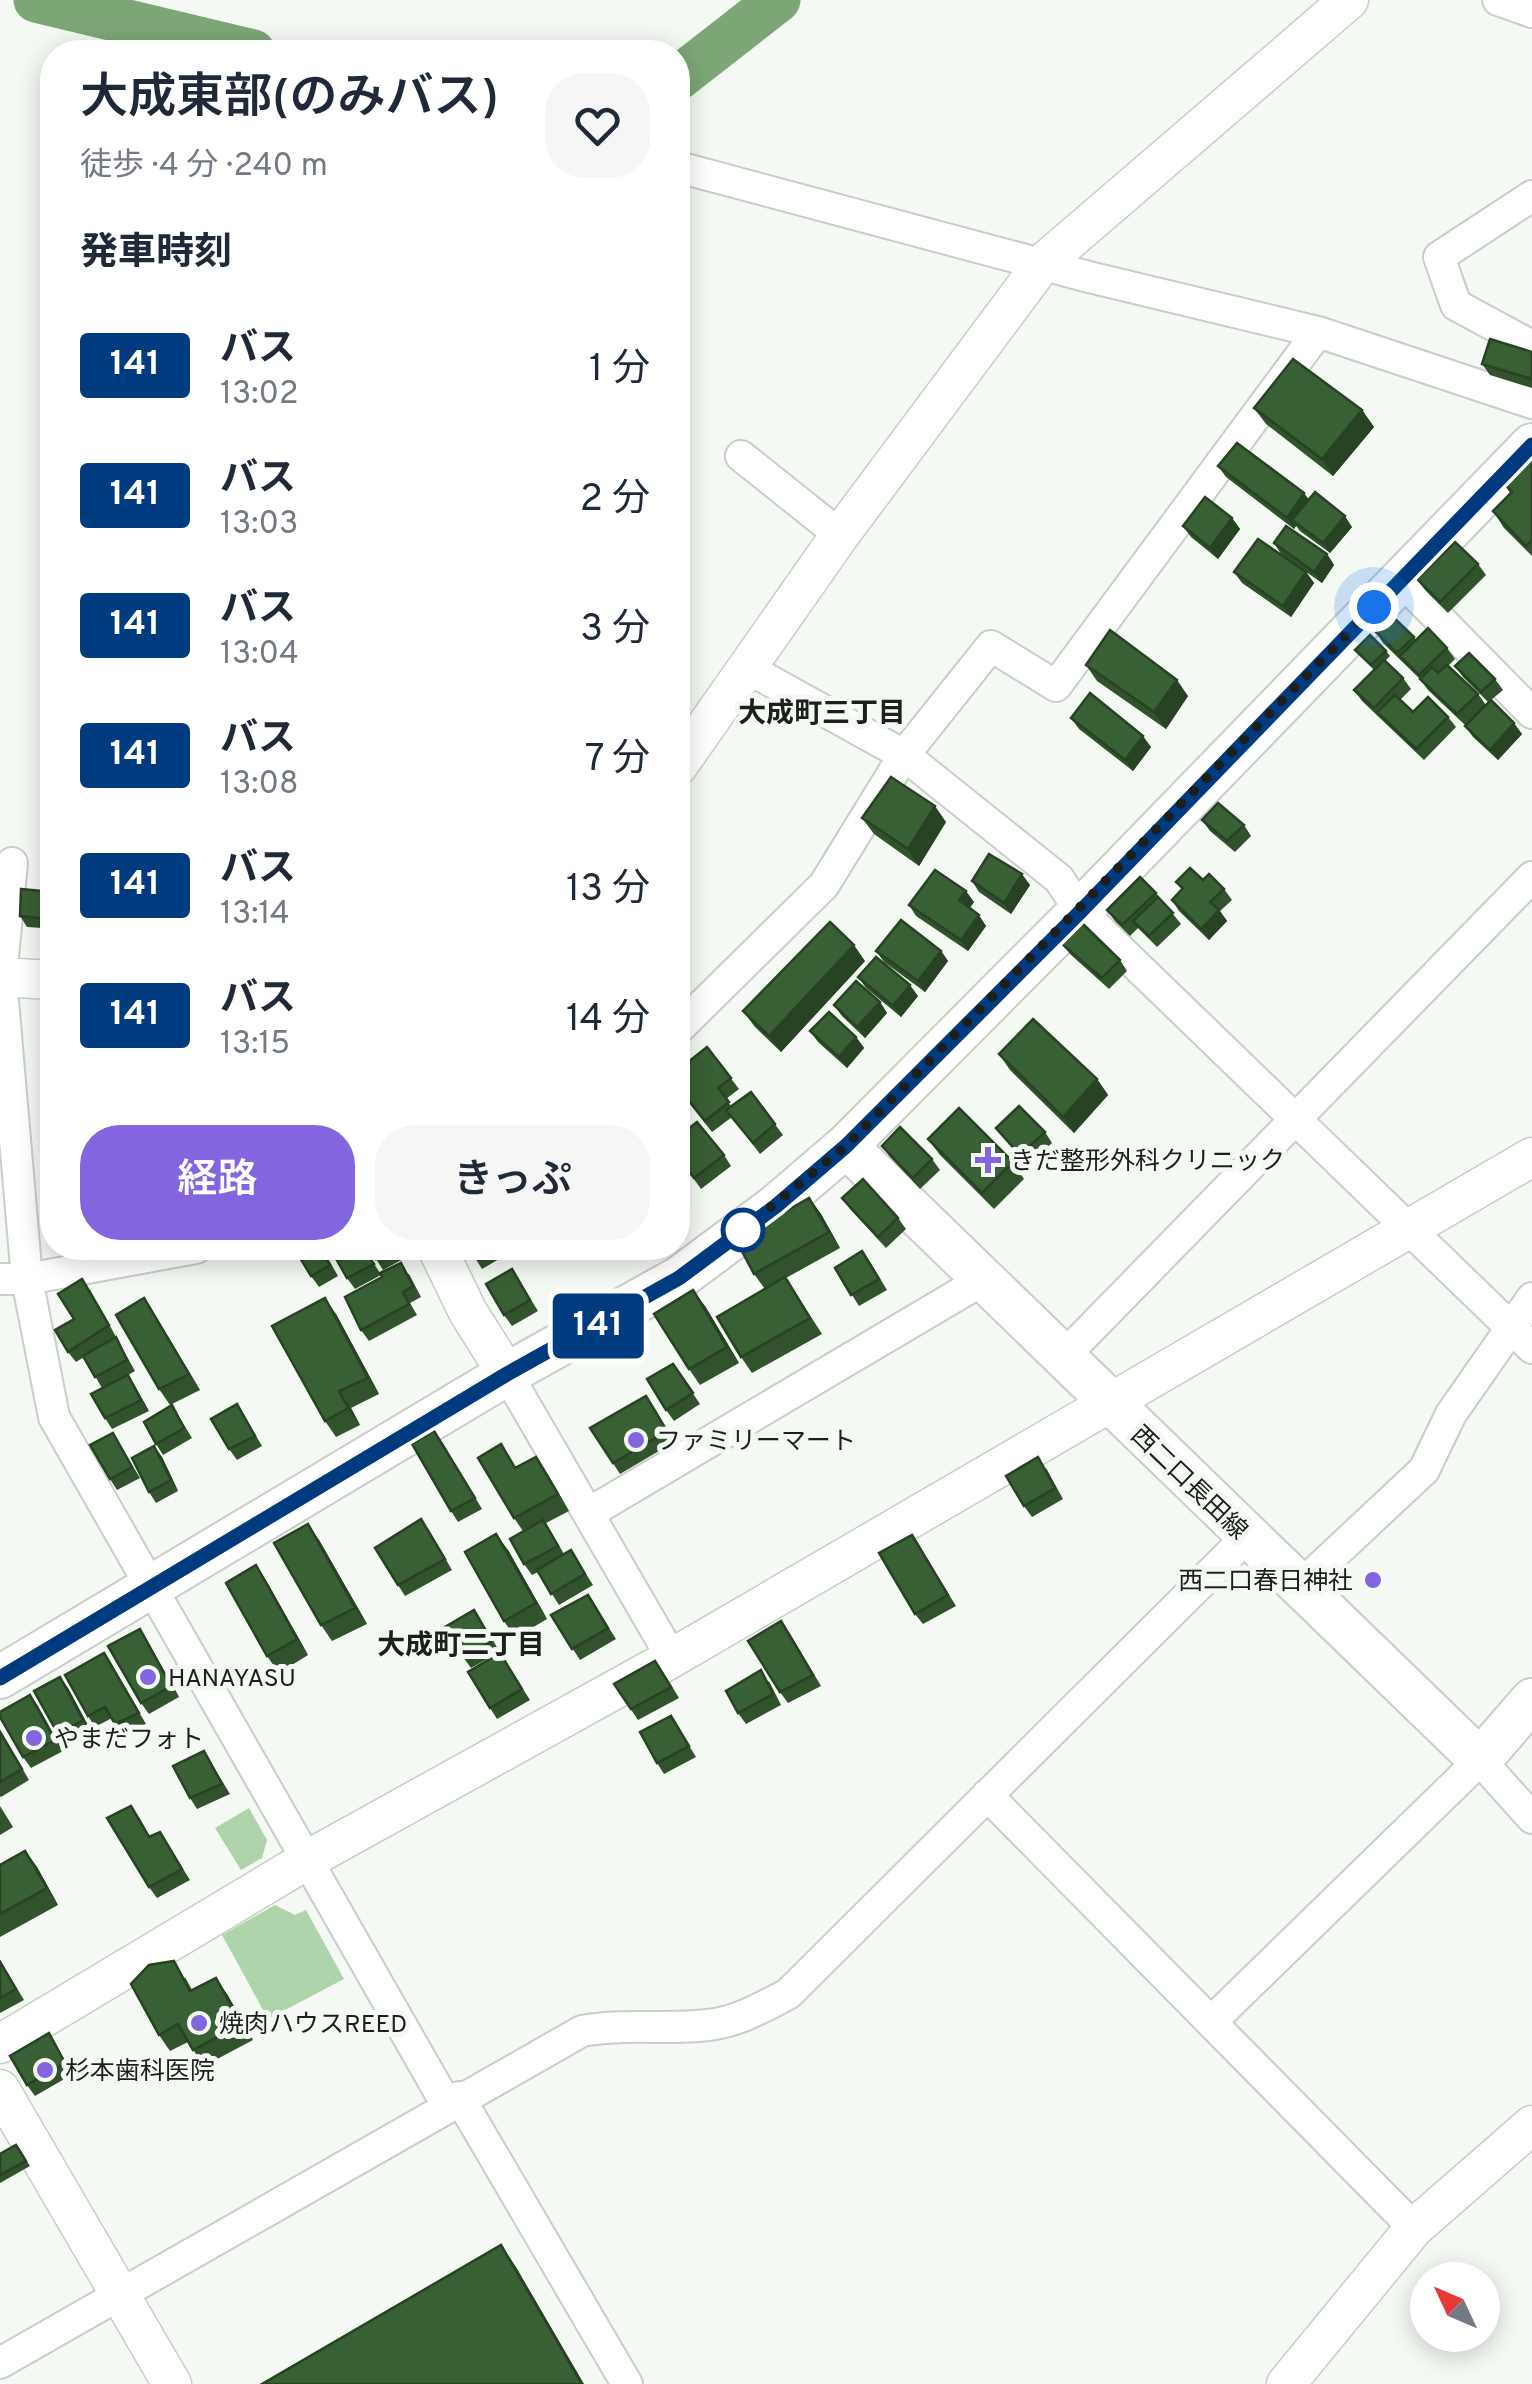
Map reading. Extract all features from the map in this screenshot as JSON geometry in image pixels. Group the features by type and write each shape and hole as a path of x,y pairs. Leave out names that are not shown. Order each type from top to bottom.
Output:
{"main road":[{"path":"0,1678 507,1374 679,1278 846,1146 1080,912 1532,445"},
{"name":"西二口長田線","path":"846,1146 1108,1404 1480,1760"},
{"path":"1480,1760 1532,1700"}],"street":[{"path":"690,749 840,535 1042,264 1349,0"},
{"path":"1498,0 1532,12"},
{"path":"690,170 1042,264 1318,332 1532,404"},
{"path":"1532,196 1439,257 1456,305 1532,346"},
{"path":"690,1018 824,885 904,755 991,646 1056,686 1318,332"},
{"path":"741,456 840,535"},
{"path":"1401,580 1532,713"},
{"path":"747,668 904,755 1059,880 1080,912 1523,1336"},
{"path":"12,863 0,977 13,1279 54,1417 307,1860 627,2384"},
{"path":"1063,1358 1532,877"},
{"path":"0,977 40,979"},
{"path":"0,2044 307,1860 672,1658 1532,1157"},
{"path":"13,1279 125,1260"},
{"path":"443,1260 468,1312 590,1513 672,1658"},
{"path":"590,1513 981,1281"},
{"path":"1299,1587 1424,1470 1451,1414 1523,1336 1532,1298"},
{"path":"0,2363 453,2101 582,2031 625,2024 708,2025 750,2014 788,1994 1247,1537"},
{"path":"1212,2020 1480,1760 1532,1818"},
{"path":"987,1795 1414,2228"},
{"path":"0,2088 172,2384"},
{"path":"1286,2384 1414,2228 1532,2125"}],"green space":[{"path":"249,1808 267,1840 262,1858 241,1870 215,1828"},
{"path":"275,1905 295,1915 306,1910 344,1979 268,2019 222,1935"}],"building":[{"path":"1490,339 1532,352 1532,379 1482,364"},
{"path":"1293,359 1362,410 1322,459 1254,408"},
{"path":"1237,443 1304,493 1287,518 1218,466"},
{"path":"1530,453 1532,541 1526,546 1493,511 1512,492 1502,481"},
{"path":"1315,492 1345,516 1323,543 1292,520"},
{"path":"1205,497 1232,518 1210,548 1183,526"},
{"path":"1286,526 1327,554 1314,572 1274,543"},
{"path":"1258,539 1306,572 1283,606 1234,572"},
{"path":"1455,542 1478,564 1440,602 1417,579"},
{"path":"1392,616 1414,637 1397,653 1376,632"},
{"path":"1428,628 1447,648 1419,675 1400,656"},
{"path":"1110,630 1177,680 1154,712 1086,665"},
{"path":"1370,635 1386,651 1371,665 1355,650"},
{"path":"1469,653 1495,679 1481,692 1455,666"},
{"path":"1384,660 1403,678 1374,708 1354,690"},
{"path":"1447,665 1478,694 1457,714 1420,679 1432,667 1438,673"},
{"path":"1090,693 1143,736 1125,760 1071,718"},
{"path":"1395,695 1413,712 1428,697 1448,717 1416,749 1377,712"},
{"path":"1491,700 1514,723 1490,750 1465,726"},
{"path":"891,777 935,806 908,849 862,818"},
{"path":"1218,803 1244,825 1227,841 1202,820"},
{"path":"989,854 1022,874 1004,903 972,881"},
{"path":"1190,868 1203,880 1209,874 1224,889 1210,902 1219,910 1201,929 1172,900 1183,888 1176,882"},
{"path":"935,870 966,891 959,900 979,915 961,940 909,905"},
{"path":"1140,877 1156,893 1122,925 1107,910"},
{"path":"21,889 40,891 40,918 20,916"},
{"path":"1158,897 1173,913 1149,936 1133,921"},
{"path":"901,920 941,951 918,981 876,951"},
{"path":"830,922 854,945 769,1036 743,1011"},
{"path":"1082,923 1120,960 1102,978 1062,944"},
{"path":"876,957 910,985 893,1006 858,977"},
{"path":"856,981 880,1002 857,1027 834,1005"},
{"path":"829,1012 856,1037 839,1057 810,1031"},
{"path":"1033,1019 1097,1079 1063,1117 999,1054"},
{"path":"707,1047 731,1078 718,1088 729,1102 705,1121 690,1102 690,1060"},
{"path":"751,1092 775,1124 753,1143 726,1110"},
{"path":"1019,1106 1045,1132 1020,1155 996,1128"},
{"path":"959,1108 1013,1162 982,1193 928,1139"},
{"path":"697,1122 724,1155 694,1178 690,1172 690,1128"},
{"path":"900,1127 932,1159 913,1178 882,1146"},
{"path":"863,1179 898,1218 878,1237 842,1198"},
{"path":"809,1198 829,1232 754,1274 736,1240"},
{"path":"862,1251 879,1279 851,1295 835,1268"},
{"path":"301,1260 327,1260 330,1265 311,1276"},
{"path":"337,1260 371,1260 374,1264 347,1278"},
{"path":"401,1263 413,1286 403,1292 409,1304 361,1330 345,1297"},
{"path":"512,1269 530,1300 504,1315 486,1284"},
{"path":"785,1277 810,1318 741,1357 717,1317"},
{"path":"82,1279 109,1325 68,1352 55,1330 74,1319 58,1294"},
{"path":"693,1290 727,1347 689,1369 654,1314"},
{"path":"144,1298 189,1374 159,1389 116,1315"},
{"path":"325,1298 368,1378 339,1391 348,1408 325,1421 272,1326"},
{"path":"116,1337 127,1360 95,1377 83,1356"},
{"path":"673,1364 693,1393 666,1410 647,1379"},
{"path":"128,1375 141,1400 105,1418 91,1394"},
{"name":"ファミリーマート","path":"646,1396 667,1431 613,1463 590,1428"},
{"path":"237,1404 255,1436 229,1449 211,1419"},
{"path":"172,1405 184,1428 156,1444 144,1422"},
{"path":"434,1431 475,1498 451,1511 412,1444"},
{"path":"113,1433 132,1467 110,1479 90,1445"},
{"path":"501,1444 515,1468 536,1457 558,1494 514,1518 478,1458"},
{"path":"154,1446 171,1480 149,1492 132,1458"},
{"path":"1038,1457 1055,1488 1024,1506 1006,1476"},
{"path":"421,1519 445,1559 398,1585 375,1548"},
{"path":"543,1520 558,1546 524,1564 510,1539"},
{"path":"308,1524 355,1608 321,1625 274,1543"},
{"path":"496,1534 536,1603 504,1621 465,1552"},
{"path":"912,1535 948,1595 915,1614 879,1553"},
{"path":"571,1550 585,1574 551,1594 537,1570"},
{"path":"256,1565 297,1639 267,1656 226,1583"},
{"path":"588,1595 608,1628 572,1649 551,1615"},
{"path":"474,1610 492,1641 463,1657 445,1627"},
{"path":"781,1621 813,1675 780,1692 748,1641"},
{"name":"HANAYASU","path":"140,1629 171,1686 141,1703 108,1646"},
{"path":"104,1653 139,1713 115,1724 105,1707 88,1716 65,1675"},
{"path":"500,1653 522,1689 490,1708 468,1672"},
{"path":"655,1661 671,1687 631,1709 614,1684"},
{"path":"761,1670 773,1694 738,1713 726,1691"},
{"path":"60,1677 83,1720 58,1734 34,1691"},
{"name":"やまだフォト","path":"30,1695 55,1740 23,1757 0,1712"},
{"path":"671,1716 689,1746 657,1763 640,1732"},
{"path":"0,1732 22,1769 0,1782"},
{"path":"204,1751 222,1784 190,1798 173,1766"},
{"path":"131,1806 149,1837 160,1832 182,1869 149,1887 107,1818"},
{"path":"25,1851 47,1888 0,1914 0,1865"},
{"name":"焼肉ハウスREED","path":"174,1961 190,1991 216,1978 241,2024 193,2050 178,2024 159,2035 131,1984 149,1965"},
{"path":"0,1962 16,1989 0,1998"},
{"path":"49,2033 65,2063 27,2085 10,2056"},
{"path":"16,2145 26,2161 0,2175 0,2154"},
{"path":"501,2245 582,2384 262,2384"}],"waterway":[{"path":"36,0 203,40"},
{"path":"690,69 778,0"}],"bus line":[{"name":"141","path":"0,1678 507,1374 679,1278 776,1206 846,1146 1080,912 1532,445"}],"place":[{"name":"きだ整形外科クリニック","path":"988,1160"},
{"name":"ファミリーマート","path":"636,1440"},
{"name":"西二口春日神社","path":"1373,1580"},
{"name":"HANAYASU","path":"148,1677"},
{"name":"やまだフォト","path":"34,1738"},
{"name":"焼肉ハウスREED","path":"199,2023"},
{"name":"杉本歯科医院","path":"45,2070"}],"district":[{"name":"大成町三丁目","path":"822,712"},
{"name":"大成町二丁目","path":"461,1644"}],"route":[{"path":"743,1230 846,1146 1080,912 1374,607"}]}
